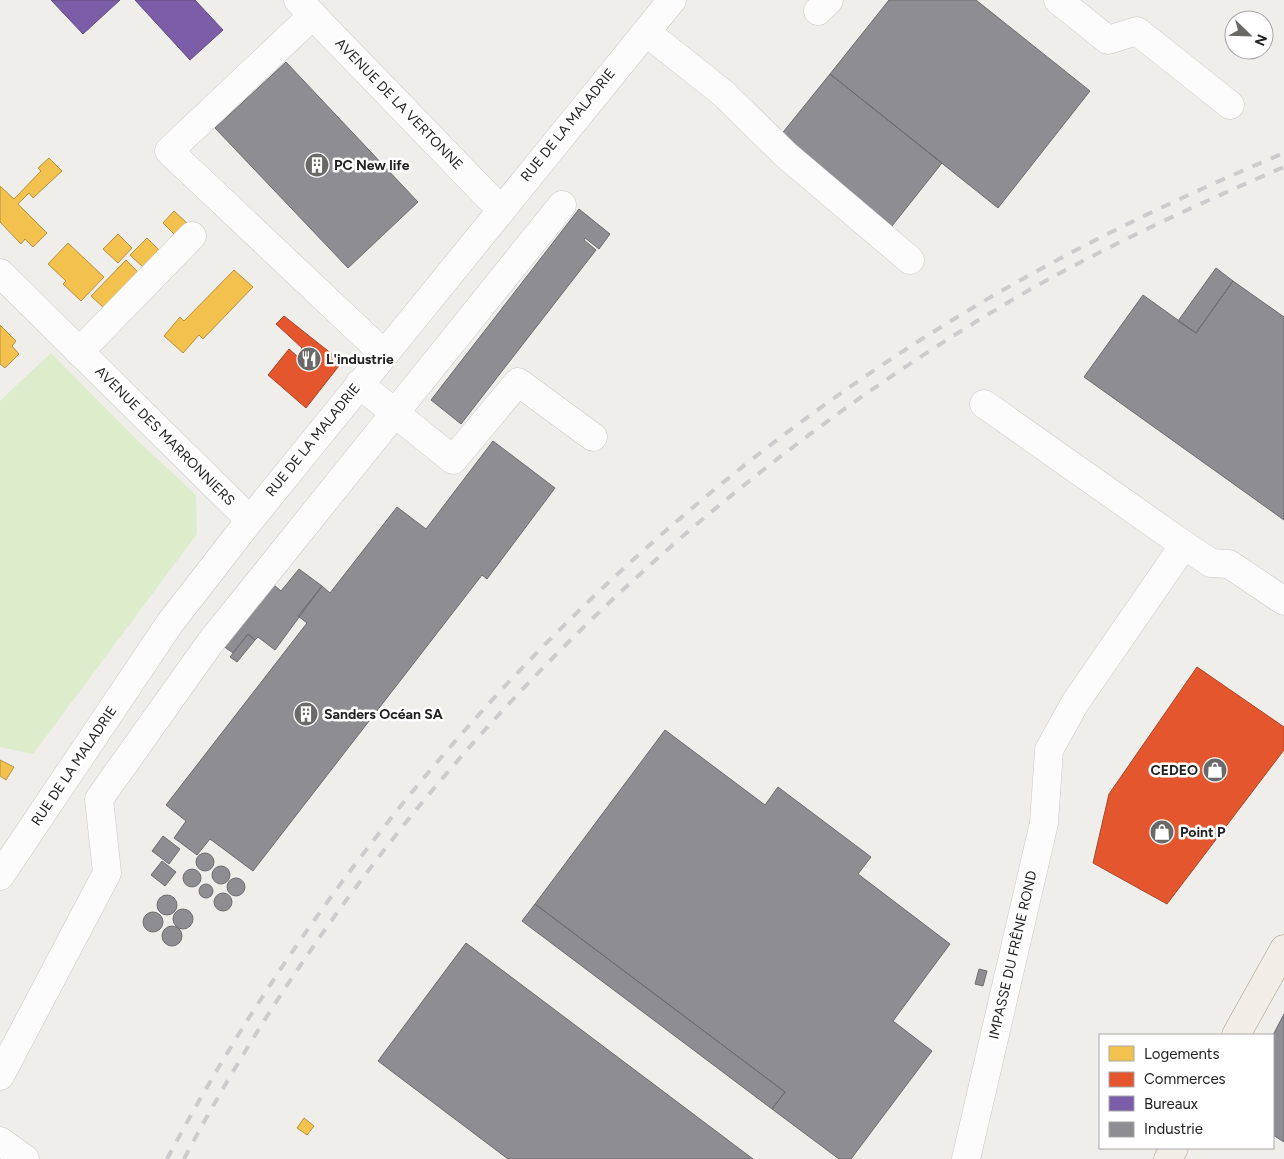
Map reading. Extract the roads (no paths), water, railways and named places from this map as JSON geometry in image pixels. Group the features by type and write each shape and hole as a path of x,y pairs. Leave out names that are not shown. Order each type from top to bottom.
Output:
{"main road":[{"path":"1237,1034 1284,949"}],"street":[{"name":"RUE DE LA MALADRIE","path":"4,859 73,767 170,623 250,520 383,353 672,0"},
{"path":"1058,0 1108,40 1137,31 1230,105"},
{"path":"306,7 169,151 383,353"},
{"name":"AVENUE DE LA VERTONNE","path":"306,7 500,209"},
{"path":"646,32 724,94 786,155 910,260"},
{"path":"0,1076 108,873 99,800 104,792 210,644 562,205"},
{"path":"80,352 192,236"},
{"name":"AVENUE DES MARRONNIERS","path":"0,273 250,520"},
{"path":"358,384 453,460 518,382 593,437"},
{"path":"984,404 1211,563 1229,564 1284,601"},
{"name":"IMPASSE DU FRÊNE ROND","path":"966,1159 1044,823 1049,750 1075,703 1184,545"},
{"path":"73,767 104,792"},
{"path":"0,1141 25,1159"}],"railway":[{"path":"167,1159 241,1031 323,907 414,790 512,678 618,574 730,476 849,387 974,307 1087,244 1204,188 1284,153"},
{"path":"184,1159 261,1026 347,899 443,778 546,665 657,559 775,460 900,370 1062,272 1156,225 1284,167"}],"place":[{"name":"PC New life","path":"317,165"},
{"name":"L'industrie","path":"309,359"},
{"name":"Sanders Océan SA","path":"306,714"},
{"name":"CEDEO","path":"1215,770"},
{"name":"Point P","path":"1162,832"}]}
